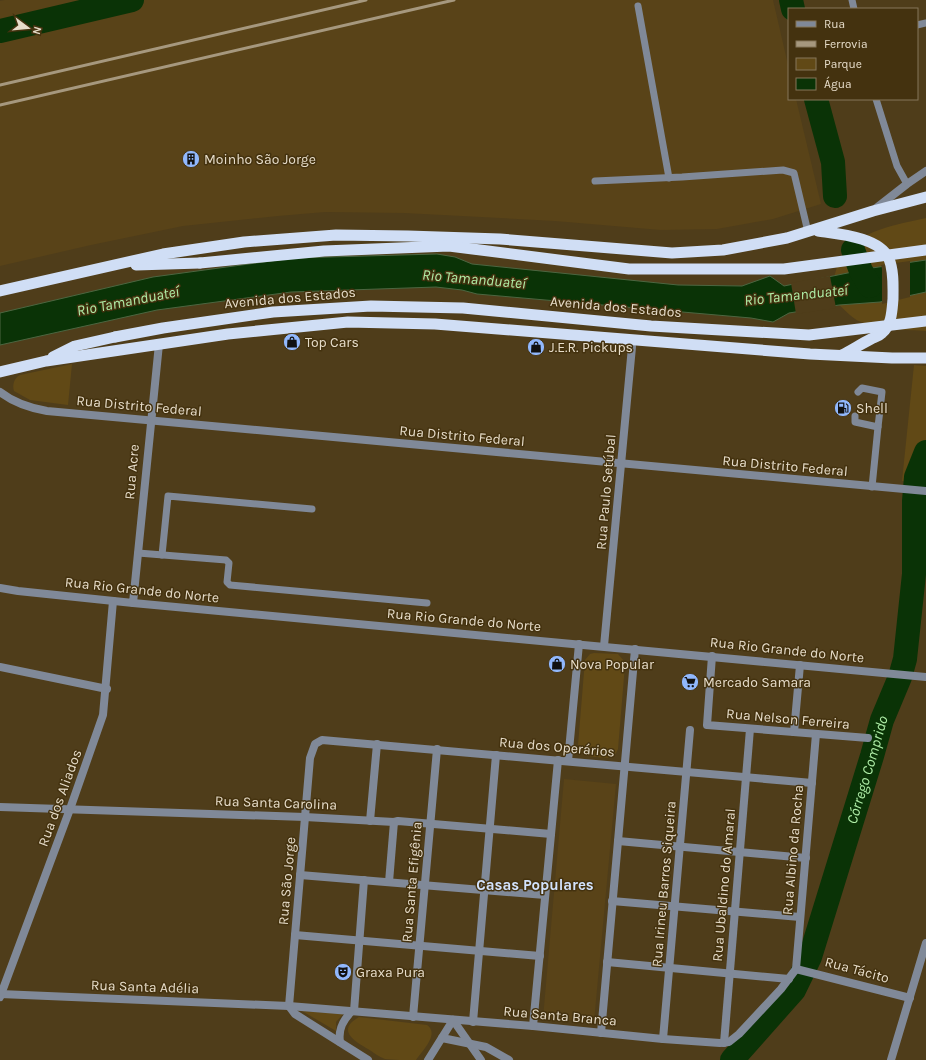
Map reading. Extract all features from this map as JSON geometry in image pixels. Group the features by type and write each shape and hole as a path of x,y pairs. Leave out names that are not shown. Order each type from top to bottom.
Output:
{"highway":[{"path":"0,291 121,265 163,254 237,243 336,235 480,238 678,252 723,250 787,238 872,211 926,197"},
{"path":"811,231 849,236 869,242 888,257 891,265 893,297 892,312 889,324 882,333 841,355"},
{"path":"121,265 200,264 324,251 449,246 629,269 784,269 926,250"},
{"name":"Avenida dos Estados","path":"46,361 75,346 162,328 273,312 371,306 463,308 651,326 809,335 926,321"},
{"name":"Avenida dos Estados","path":"0,372 46,361 228,334 297,326 355,322 435,324 841,355 926,358"}],"street":[{"path":"872,211 926,171"},
{"name":"Rua Paulo Setúbal","path":"604,646 622,464 632,347 631,340"},
{"name":"Rua Acre","path":"133,603 158,344"},
{"name":"Rua Distrito Federal","path":"0,392 9,399 33,408 924,491"},
{"name":"Rua Rio Grande do Norte","path":"0,588 133,603 926,677"},
{"name":"Rua dos Aliados","path":"0,995 70,809 103,715 113,601"},
{"path":"568,761 579,644"},
{"path":"601,1033 635,649"},
{"name":"Rua Nelson Ferreira","path":"712,656 707,725 868,738"},
{"path":"794,732 800,665"},
{"path":"0,667 106,689"},
{"name":"Rua Ubaldino do Amaral","path":"724,1043 750,729"},
{"name":"Rua Irineu Barros Siqueira","path":"663,1039 690,730"},
{"name":"Rua Albino da Rocha","path":"801,970 800,917 816,734"},
{"name":"Rua dos Operários","path":"310,758 315,744 322,740 812,783"},
{"path":"370,821 377,744"},
{"name":"Rua Santa Efigênia","path":"413,1017 436,749"},
{"path":"473,1022 496,755"},
{"name":"Rua São Jorge","path":"289,1006 310,758"},
{"path":"533,1026 558,760"},
{"name":"Rua Santa Carolina","path":"0,807 398,821 551,834"},
{"path":"389,882 394,822"},
{"path":"618,841 806,858"},
{"path":"300,875 545,895"},
{"path":"340,1042 340,1028 348,1015 353,1011 364,880"},
{"path":"612,901 800,917"},
{"path":"295,935 540,956"},
{"path":"891,1060 926,943"},
{"path":"607,962 789,979"},
{"path":"724,1043 729,1042 739,1034 789,979 801,970"},
{"name":"Rua Tácito","path":"801,970 910,998"},
{"name":"Rua Santa Adélia","path":"0,995 289,1006"},
{"path":"289,1006 295,1014 368,1060"},
{"name":"Rua Santa Branca","path":"289,1006 724,1043"},
{"path":"428,1060 453,1020 481,1060"},
{"path":"442,1038 493,1050 509,1060"}],"lane":[{"path":"638,6 669,178"},
{"path":"876,100 897,166 907,184"},
{"path":"595,181 669,178 783,170 794,173 811,231"},
{"path":"858,392 862,388 882,392 872,487"},
{"path":"855,416 855,422 878,427"},
{"path":"162,555 168,496 312,509"},
{"path":"138,553 228,560 227,582 230,585 427,603"}],"shaded area":[{"path":"773,0 788,65 788,100 796,100 821,204 773,219 717,229 661,230 555,221 404,213 325,212 183,226 0,266 0,1"},
{"path":"564,779 616,784 594,1022 543,1018"}],"green space":[{"path":"926,218 926,260 872,268 834,277 840,259 847,249 856,241 890,226"},
{"path":"926,292 926,331 893,329 861,322 855,319 839,305 880,302"},
{"path":"72,364 68,405 30,400 14,391 14,382 20,375"},
{"path":"914,365 926,366 926,484 902,481"},
{"path":"590,654 618,654 624,661 625,665 618,749 616,753 609,758 587,755 580,750 578,745 585,660"},
{"path":"302,1011 343,1014 336,1022 336,1031"},
{"path":"359,1017 427,1025 431,1029 431,1038 416,1060 385,1059 357,1042 350,1035 348,1031 349,1026"}],"water":[{"name":"Rio Tamanduateí","path":"437,254 455,257 472,264 678,285 742,286 770,276 784,286 872,268 926,260 926,292 880,302 839,305 789,313 773,322 751,318 477,294 462,290 436,287 291,292 157,310 0,345 0,313 153,277 293,258"}],"pier":[{"path":"910,261 910,297 882,304 881,265"},
{"path":"830,276 836,308 796,314 791,283"}],"waterway":[{"path":"0,31 132,0"},
{"path":"791,0 793,8"},
{"path":"816,100 833,162 835,196"},
{"path":"853,250 861,271 870,286"},
{"name":"Córrego Comprido","path":"732,1060 794,990 810,957 882,720 900,677 905,659 914,574 914,501 916,477 926,452"}],"railway":[{"path":"0,85 366,0"},
{"path":"0,105 454,0"}],"place":[{"name":"Moinho São Jorge","path":"191,159"},
{"name":"Top Cars","path":"292,342"},
{"name":"J.E.R. Pickups","path":"536,347"},
{"name":"Shell","path":"843,408"},
{"name":"Nova Popular","path":"557,664"},
{"name":"Mercado Samara","path":"690,682"},
{"name":"Graxa Pura","path":"343,972"}],"district":[{"name":"Casas Populares","path":"535,885"}]}
